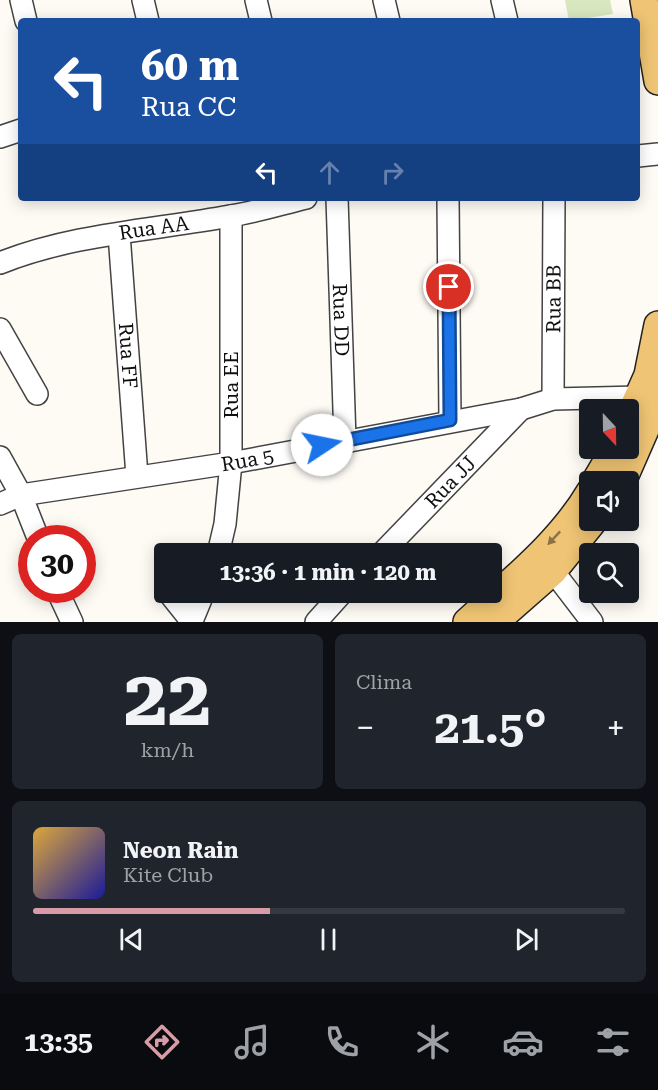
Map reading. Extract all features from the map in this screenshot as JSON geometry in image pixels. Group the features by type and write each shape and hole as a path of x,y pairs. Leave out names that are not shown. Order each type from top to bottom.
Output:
{"main road":[{"path":"647,19 658,81"},
{"path":"625,471 646,393 658,325"},
{"path":"467,622 523,570 579,510"},
{"path":"495,622 553,571 585,531"}],"street":[{"path":"21,0 25,18"},
{"path":"143,0 147,18"},
{"path":"256,0 260,18"},
{"path":"384,0 388,18"},
{"path":"502,0 506,18"},
{"path":"0,137 18,131"},
{"path":"640,156 658,154"},
{"name":"Rua AA","path":"0,263 20,255 119,234 231,216 294,201"},
{"name":"Rua DD","path":"337,201 345,440"},
{"path":"448,201 450,420"},
{"name":"Rua BB","path":"553,399 554,201"},
{"name":"Rua EE","path":"221,543 225,524 231,463 231,216"},
{"name":"Rua FF","path":"119,234 137,476"},
{"path":"0,329 38,394"},
{"name":"Rua 5","path":"0,504 21,495 231,463 450,420 521,409 553,399 646,393"},
{"name":"Rua JJ","path":"392,543 521,409"},
{"path":"0,457 21,495 33,525"},
{"path":"553,571 592,622"},
{"path":"63,603 72,622"},
{"path":"177,603 192,622 200,603"},
{"path":"316,622 333,603"}],"green space":[{"path":"565,0 610,0 613,14 568,18"}],"route":[{"path":"322,445 450,420 449,287"}]}
